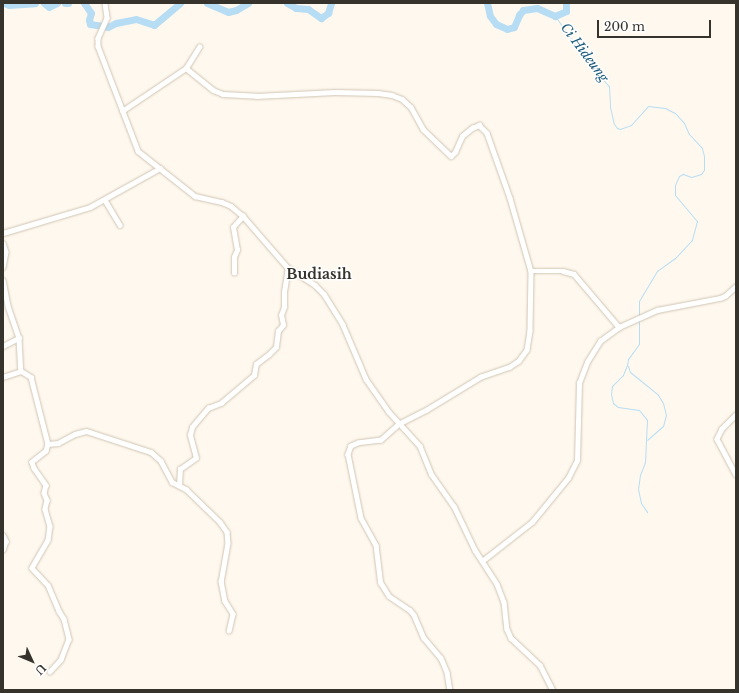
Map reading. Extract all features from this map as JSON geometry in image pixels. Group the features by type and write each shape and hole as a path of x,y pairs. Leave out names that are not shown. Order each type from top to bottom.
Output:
{"street":[{"path":"105,3 107,14 98,42 99,51 138,151 195,196 226,203 243,216 288,268 319,289 333,307 343,324 366,379 399,424 420,446 430,471 454,506 471,543 497,584 503,597 509,634 513,641 540,664 553,690"},
{"path":"122,111 186,68 199,47"},
{"path":"186,68 213,90 223,94 256,96 335,92 378,93 392,95 402,99 411,107 423,129 451,156 454,154 459,141 467,132 477,125 482,126 490,138 531,271 529,342 524,356 510,368 481,377 426,410 399,424 381,440 367,440 351,446 348,454 361,518 376,545 381,583 389,596 410,610 414,615 424,638 441,658 447,672 450,690"},
{"path":"3,233 72,214 105,200 160,168"},
{"path":"105,200 120,225"},
{"path":"234,273 234,257 237,250 233,227 243,216"},
{"path":"3,243 6,252 3,267"},
{"path":"179,486 180,469 196,458 190,435 192,426 208,408 221,403 254,375 256,364 276,347 278,331 283,325 282,315 284,307 284,292 288,268"},
{"path":"531,271 563,271 574,274 619,327"},
{"path":"3,280 8,306 19,338 21,370"},
{"path":"482,561 532,522 568,478 577,460 578,392 581,376 597,345 604,337 619,327 657,310 725,296 736,286"},
{"path":"3,346 19,338"},
{"path":"3,377 21,370"},
{"path":"21,370 31,376 34,383 48,444 46,450 32,462 34,468 46,485 44,493 47,500 45,509 50,526 48,540 32,568 48,585 64,619 68,639 61,660 50,672"},
{"path":"736,415 722,429 717,439 736,474"},
{"path":"48,444 58,443 75,434 86,431 155,454 161,461 170,481 186,489 220,522 227,532 228,543 221,582 225,601 233,614 229,631"},
{"path":"3,535 6,541 3,550"}],"waterway":[{"path":"4,3 9,5 35,3"},
{"path":"44,3 49,7 57,3"},
{"path":"84,3 91,13 89,20 90,24 108,27 116,23 136,19 154,25 180,3"},
{"path":"207,3 228,12 236,10 248,3"},
{"path":"287,3 296,8 308,9 321,18 328,13 331,3"},
{"path":"487,3 490,16 496,24 507,29 514,27 523,10 537,8 555,16 566,11 566,3"},
{"name":"Ci Hideung","path":"555,16 589,64 609,86 610,107 614,124 617,128 620,129 631,125 648,106 665,108 675,113 684,123 689,134 702,148 704,156 704,170 701,174 691,177 683,174 679,176 675,185 675,195 697,221 692,240 675,258 657,271 639,301 639,316"},
{"name":"Ci Hideung","path":"639,321 639,344 628,359 623,375 612,386 611,394 613,403 618,407 639,410 647,420 645,462 640,475 638,489 641,503 647,512"},
{"path":"628,366 630,372 658,395 663,403 666,415 663,426 647,440"}],"district":[{"name":"Budiasih","path":"319,274"}]}
